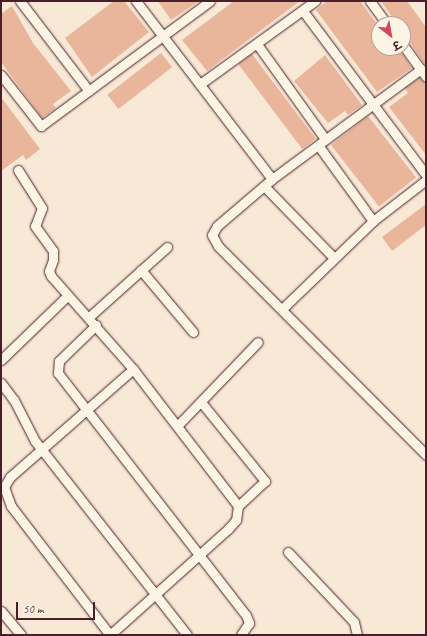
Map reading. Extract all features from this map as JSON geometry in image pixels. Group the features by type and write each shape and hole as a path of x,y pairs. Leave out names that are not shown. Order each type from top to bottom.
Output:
{"street":[{"path":"20,1 89,91"},
{"path":"136,1 272,179"},
{"path":"1,75 41,126 162,35 210,1"},
{"path":"200,84 315,1"},
{"path":"370,1 381,16"},
{"path":"303,11 426,175"},
{"path":"256,44 373,221"},
{"path":"410,56 423,73 372,105 272,179 217,226 212,235 218,246 426,455"},
{"path":"18,170 42,208 34,226 52,250 53,260 49,271 68,295 96,325 178,425 238,506 240,512 228,530 154,594 110,635 6,497 4,487 10,478 88,411 132,369"},
{"path":"282,309 373,221 426,180"},
{"path":"264,186 334,258"},
{"path":"89,317 167,247"},
{"path":"141,270 193,332"},
{"path":"1,360 68,295"},
{"path":"96,325 57,366 61,379 88,411 246,615 249,623 241,635"},
{"path":"178,425 258,342"},
{"path":"1,383 14,400 26,426 42,451 187,635"},
{"path":"201,402 265,481 238,506"},
{"path":"288,552 354,622 356,635"},
{"path":"1,611 21,635"}],"building":[{"path":"114,1 124,1 149,32 92,77 65,38"},
{"path":"158,1 199,1 171,20"},
{"path":"234,1 300,1 207,71 182,40"},
{"path":"327,1 360,1 371,16 371,56 404,56 412,68 377,92 316,10"},
{"path":"381,1 407,1 426,27 426,66 411,44 411,16 391,16"},
{"path":"12,6 33,43 71,91 53,104 56,108 42,118 1,62 1,14"},
{"path":"161,53 172,67 118,109 107,95"},
{"path":"252,54 316,139 302,149 238,64"},
{"path":"325,55 362,105 348,115 345,111 328,123 294,81"},
{"path":"419,78 426,83 426,155 389,107 408,93 405,88"},
{"path":"1,97 40,149 26,160 23,155 1,171"},
{"path":"368,116 416,177 379,206 331,145"},
{"path":"426,204 426,225 392,251 382,237"}]}
